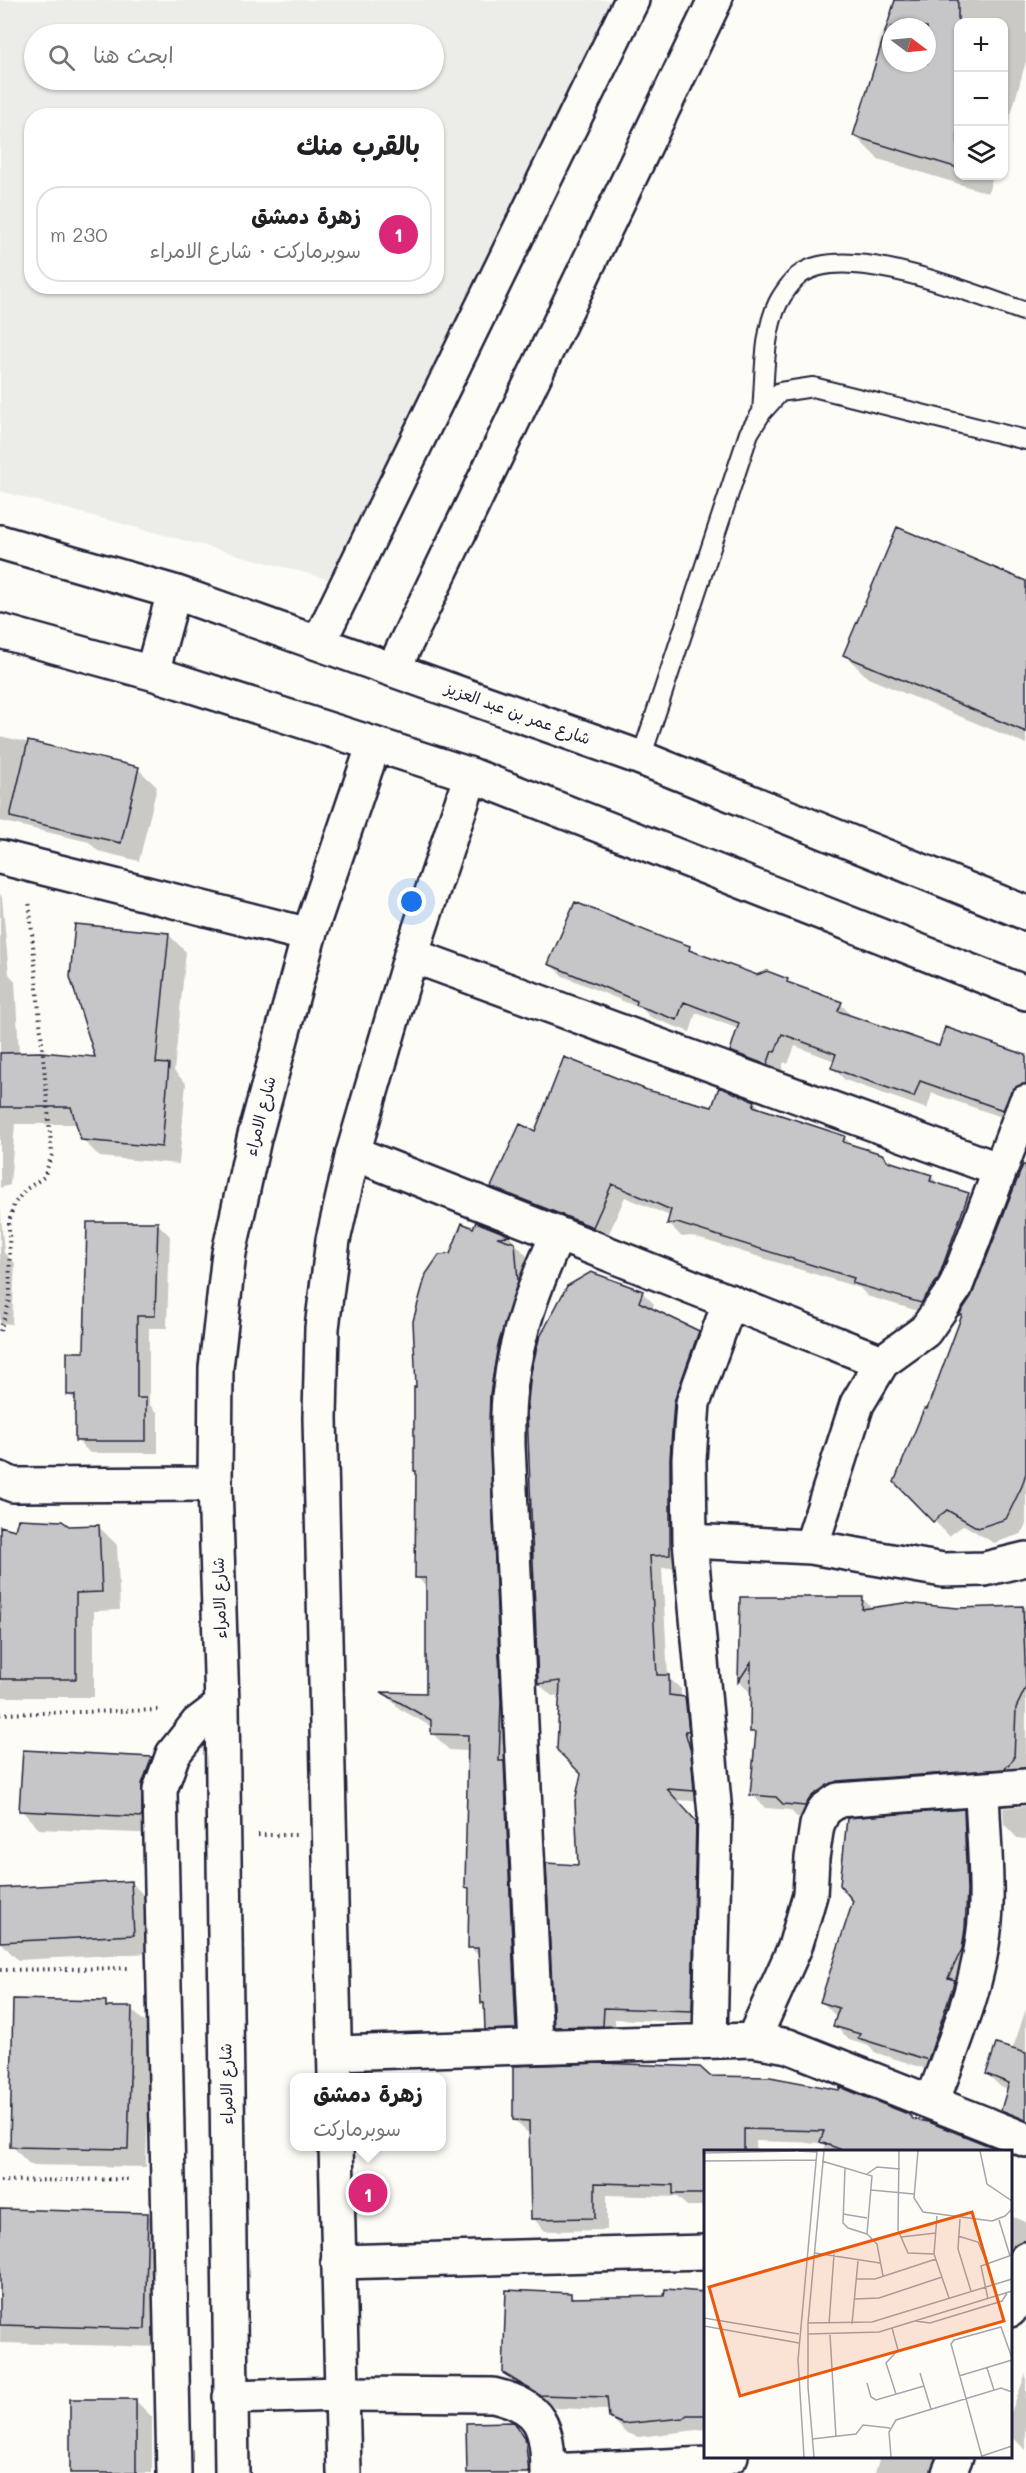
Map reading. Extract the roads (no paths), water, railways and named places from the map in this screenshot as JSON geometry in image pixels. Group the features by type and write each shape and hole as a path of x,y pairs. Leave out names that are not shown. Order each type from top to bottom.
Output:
{"street":[{"path":"319,642 632,0"},
{"path":"394,668 716,0"},
{"name":"شارع عمر بن عبد العزيز","path":"0,542 174,592 394,668 642,758 1026,913"},
{"path":"152,673 174,592"},
{"path":"0,631 152,673 471,775 1026,993"},
{"name":"شارع الامراء","path":"232,2473 224,1836 209,1715 216,1368 229,1253 254,1139 309,935 374,744"},
{"path":"471,775 411,955 353,1153 333,1240 322,1328 320,1418 335,2065 536,2045 753,2040 788,2046 1026,2140"},
{"path":"13,860 309,935"},
{"path":"411,955 1000,1170"},
{"path":"811,1547 857,1404 882,1362 925,1331 956,1288 1026,1102"},
{"path":"353,1153 882,1362"},
{"path":"536,2045 508,1445 509,1390 518,1336 535,1284 558,1234"},
{"path":"710,2041 714,1814 690,1541 689,1459 693,1403 730,1301"},
{"path":"0,1479 13,1485 215,1484"},
{"path":"690,1541 811,1547 943,1570 985,1569 1026,1559"},
{"path":"174,2473 160,1790 173,1754 209,1715"},
{"path":"753,2040 795,1947 810,1895 815,1836 824,1810 838,1800 1026,1786"},
{"path":"932,2102 969,2005 983,1939 986,1905 982,1790"},
{"path":"336,2151 344,2473"},
{"path":"338,2262 704,2252"},
{"path":"1011,2307 1026,2259"},
{"path":"230,2397 342,2394 493,2395 514,2400 532,2411 544,2429 548,2449 548,2472 709,2464 728,2458"},
{"path":"949,2473 956,2458"}],"lane":[{"path":"762,412 768,340 778,303 800,274 817,267 826,264 863,264 910,273 1026,312"},
{"path":"642,758 749,433 762,412 780,392 813,387 1026,440"}],"place":[{"name":"زهرة دمشق","path":"368,2193"}]}
